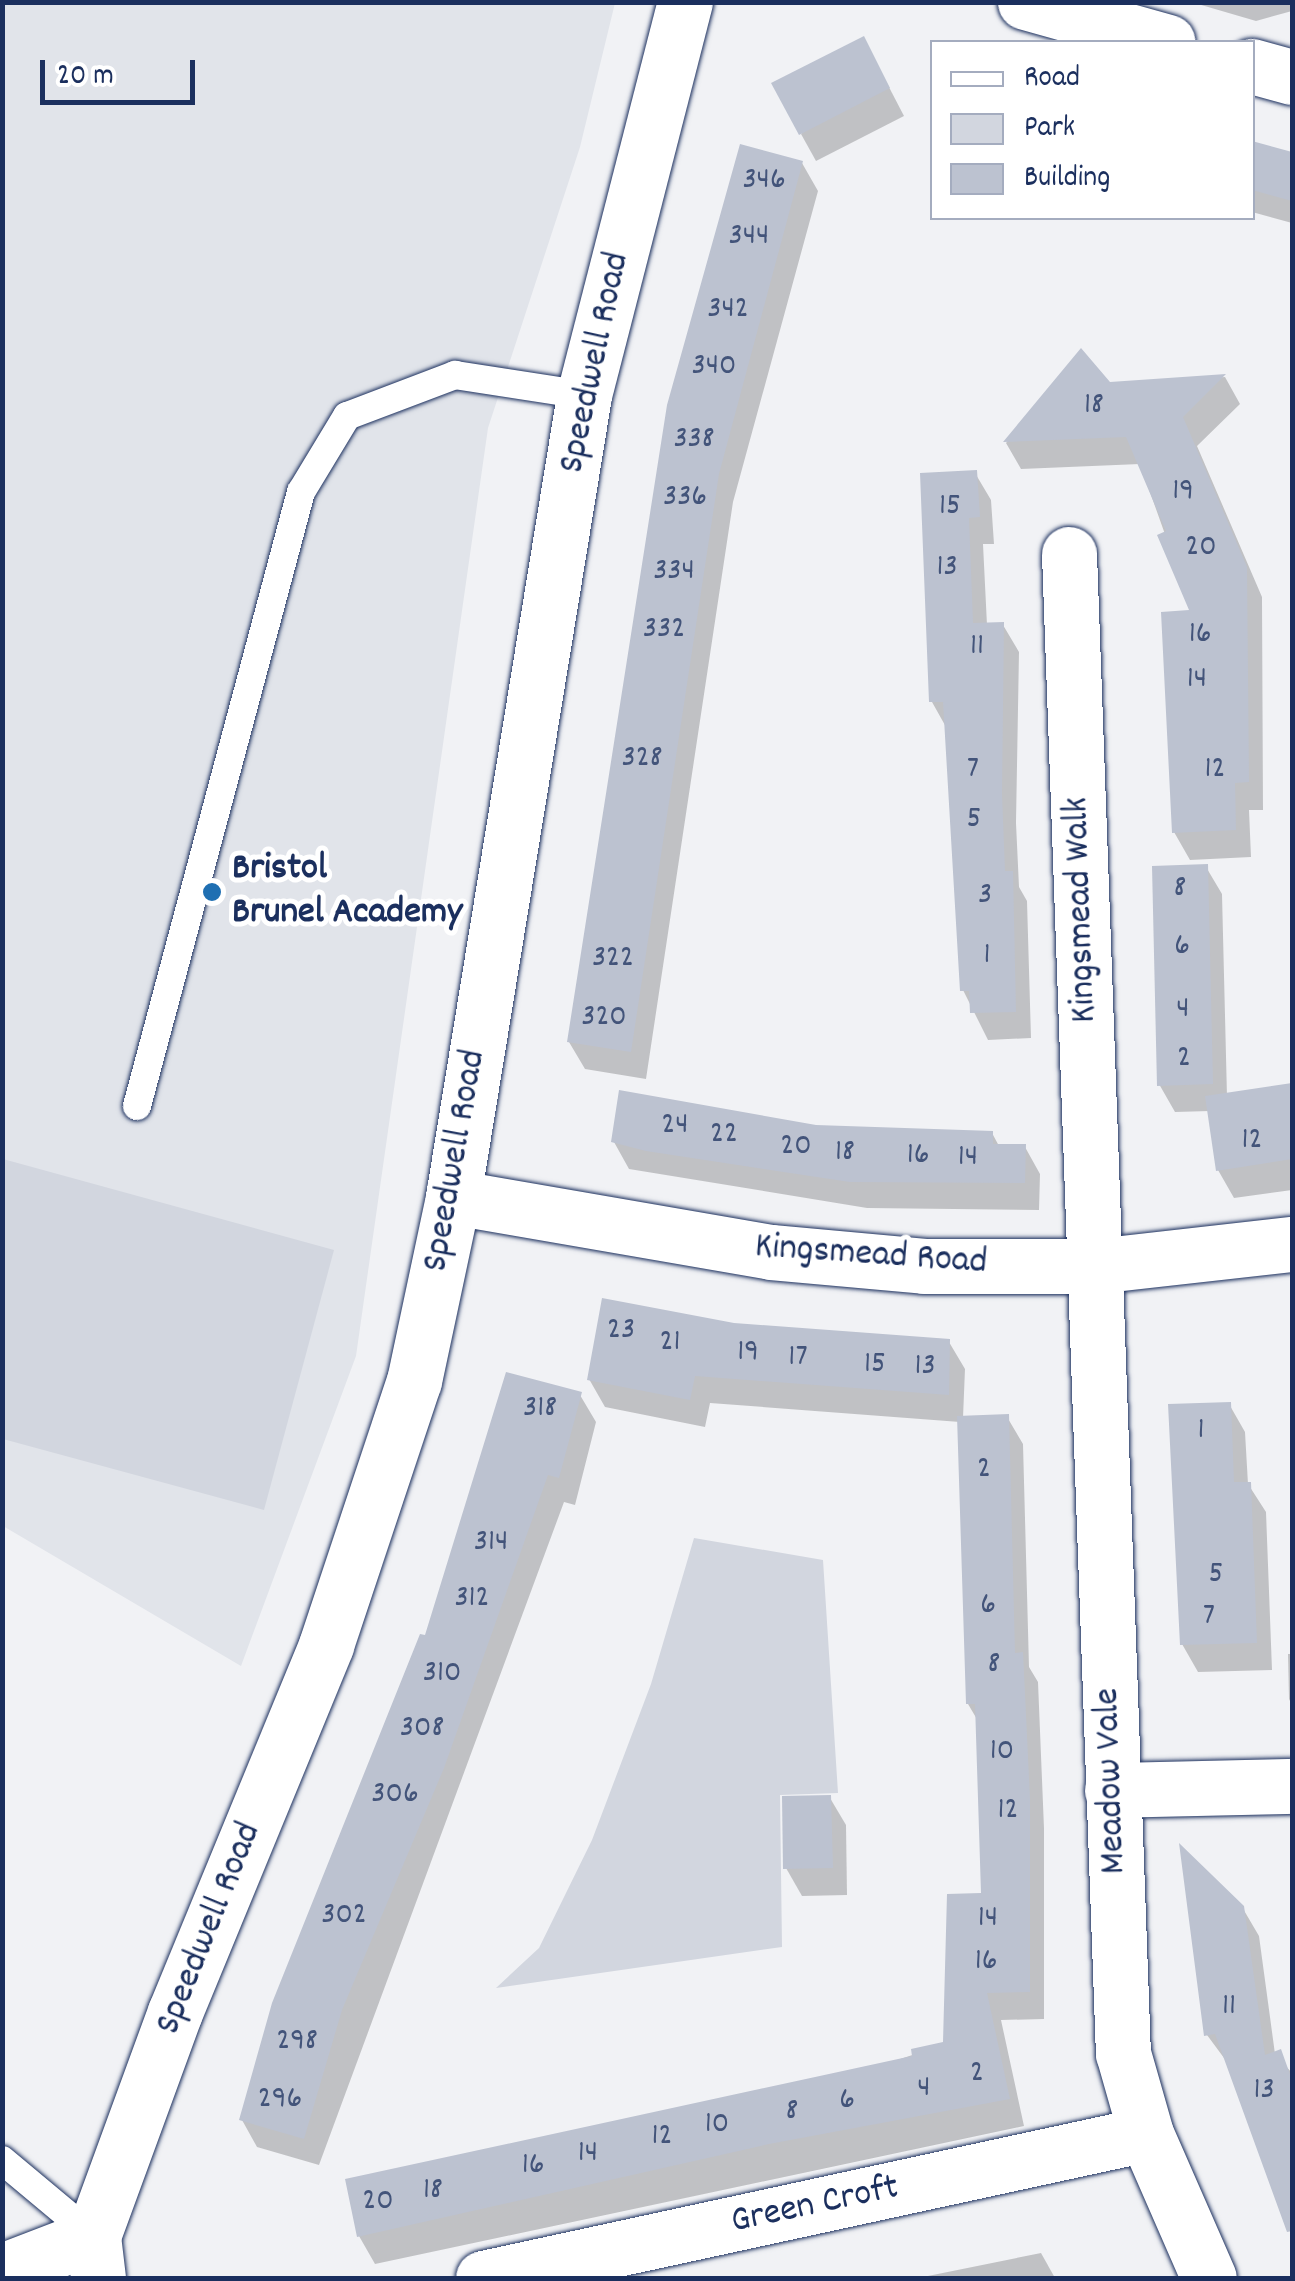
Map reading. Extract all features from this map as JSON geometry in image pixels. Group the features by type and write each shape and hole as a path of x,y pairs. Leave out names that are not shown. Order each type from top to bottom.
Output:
{"street":[{"name":"Speedwell Road","path":"95,2257 175,2012 354,1570 414,1381 453,1197 584,395 684,2"},
{"path":"1026,2 1161,40"},
{"path":"1255,67 1292,77"},
{"name":"Kingsmead Walk","path":"1069,554 1095,1266"},
{"name":"Kingsmead Road","path":"453,1197 770,1252 924,1266 1095,1266 1292,1244"},
{"name":"Meadow Vale","path":"1095,1266 1123,2054 1146,2134 1209,2278"},
{"path":"1112,1790 1292,1786"},
{"name":"Green Croft","path":"483,2278 600,2266 1146,2134"},
{"path":"2,2271 95,2257"}],"lane":[{"path":"137,1106 301,492 347,416 455,375 584,395"},
{"path":"2,2160 95,2257"}],"shaded area":[{"name":"Bristol Brunel Academy","path":"3,3 615,3 580,147 488,428 356,1356 241,1666 3,1526"}],"green space":[{"path":"3,1159 334,1250 264,1510 3,1439"},
{"path":"694,1538 823,1560 838,1793 780,1795 782,1947 496,1988 539,1948 592,1840 651,1684"}],"building":[{"path":"864,36 890,88 799,135 771,83"},
{"path":"1255,142 1292,152 1292,201 1255,191"},
{"path":"740,144 803,161 719,474 631,1052 567,1042 667,405"},
{"path":"1081,348 1110,382 1226,374 1183,417 1247,567 1249,782 1235,783 1236,830 1172,833 1161,612 1189,610 1157,535 1166,531 1126,437 1003,442"},
{"path":"977,470 980,517 969,518 973,623 1004,622 1002,794 1005,871 1013,871 1016,1012 970,1013 969,991 960,991 943,702 929,702 920,473"},
{"path":"1208,864 1213,1084 1157,1086 1152,866"},
{"path":"1292,1083 1292,1159 1216,1171 1205,1096"},
{"path":"619,1090 816,1125 993,1131 993,1144 1026,1144 1025,1183 850,1182 646,1151 611,1142"},
{"path":"602,1298 734,1323 950,1339 949,1395 695,1376 690,1400 587,1380"},
{"path":"506,1372 582,1392 559,1478 548,1475 444,1768 342,2010 304,2139 239,2120 272,2003 420,1634 425,1635"},
{"path":"1231,1402 1234,1482 1251,1482 1257,1643 1180,1645 1168,1404"},
{"path":"1009,1414 1015,1653 1023,1652 1030,1799 1030,1992 987,1993 1010,2099 769,2144 357,2237 345,2179 912,2056 911,2049 943,2042 947,1894 981,1893 975,1704 966,1704 957,1416"},
{"path":"831,1795 833,1868 783,1869 782,1796"},
{"path":"1179,1843 1244,1906 1265,2055 1281,2049 1292,2080 1292,2231 1287,2232 1215,2034 1204,2036"}],"place":[{"name":"Bristol Brunel Academy","path":"212,892"}]}
